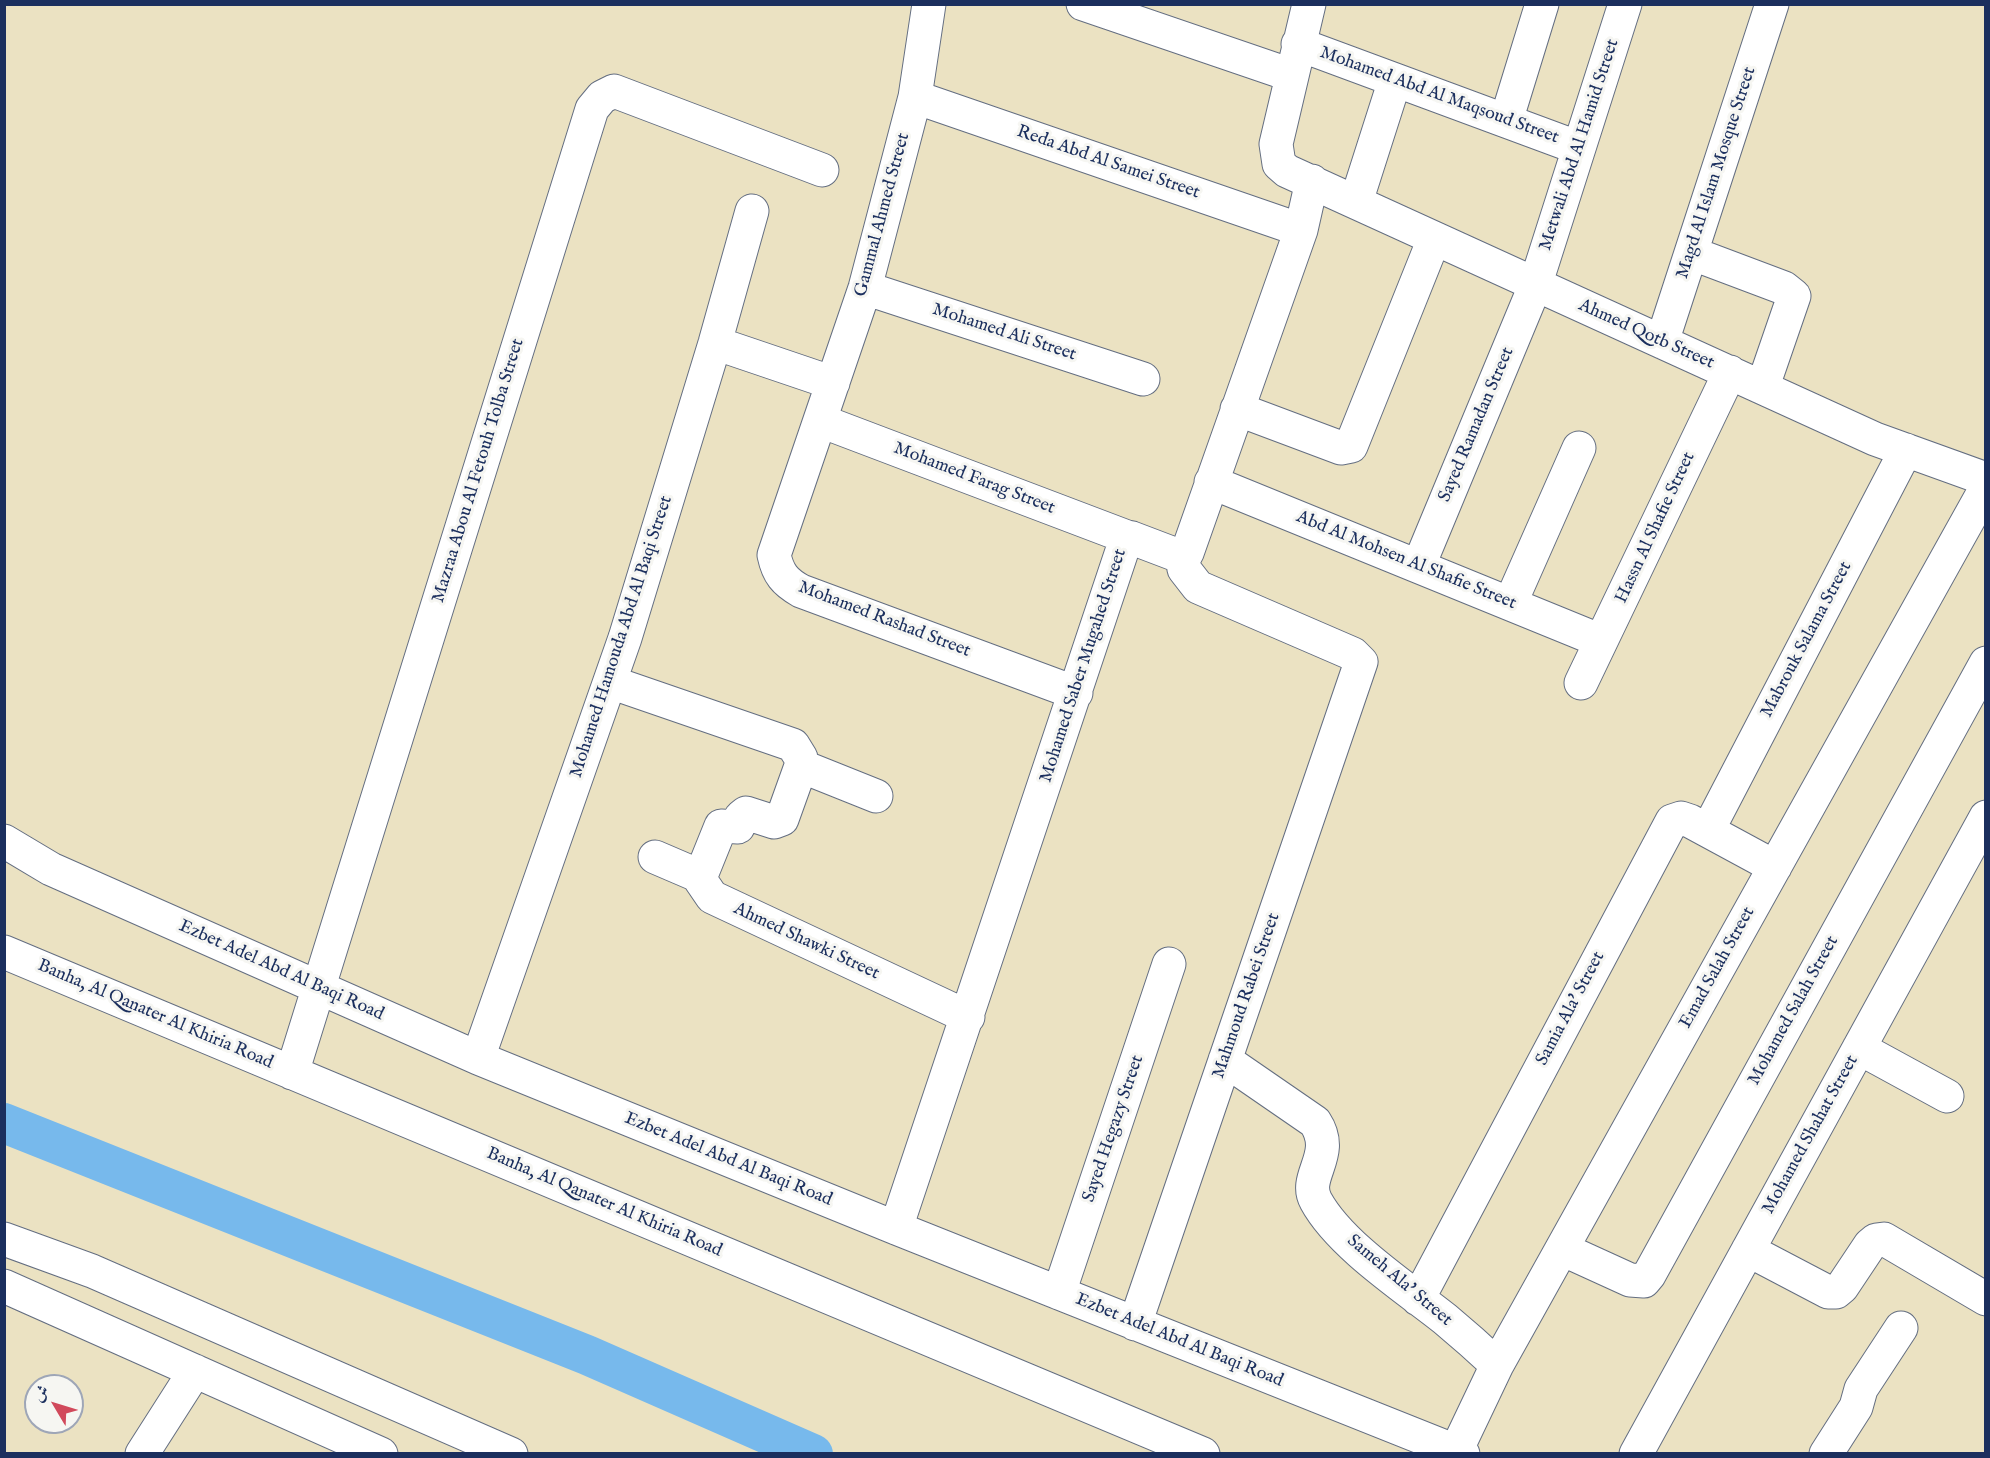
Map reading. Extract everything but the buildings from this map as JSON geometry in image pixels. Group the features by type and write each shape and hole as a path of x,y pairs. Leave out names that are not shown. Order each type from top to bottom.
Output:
{"street":[{"name":"Gammal Ahmed Street","path":"821,421 865,288 915,97 929,4"},
{"path":"1083,4 1291,75"},
{"name":"Ahmed Qotb Street","path":"1309,4 1298,44 1275,154 1279,164 1287,171 1535,286 1906,450 1986,479"},
{"path":"1506,122 1542,4"},
{"name":"Metwali Abd Al Hamid Street","path":"1535,286 1625,4"},
{"name":"Magd Al Islam Mosque Street","path":"1662,342 1772,4"},
{"name":"Mohamed Abd Al Maqsoud Street","path":"1298,44 1579,148"},
{"path":"1356,202 1395,80"},
{"name":"Mazraa Abou Al Fetouh Tolba Street","path":"292,1073 592,109 602,97 614,91 822,170"},
{"name":"Reda Abd Al Samei Street","path":"915,97 1301,230"},
{"path":"1182,557 1190,548 1211,482 1301,230 1312,181"},
{"name":"Mohamed Hamouda Abd Al Baqi Street","path":"478,1058 610,682 715,343 752,211"},
{"path":"1237,409 1341,448 1351,446 1434,239"},
{"path":"1691,253 1784,288 1794,296 1763,386"},
{"name":"Sayed Ramadan Street","path":"1419,565 1535,286"},
{"name":"Mohamed Ali Street","path":"865,288 1143,379"},
{"path":"715,343 833,383"},
{"name":"Hassn Al Shafie Street","path":"1581,683 1730,372"},
{"name":"Mohamed Farag Street","path":"821,421 1127,537"},
{"name":"Mohamed Rashad Street","path":"821,421 774,555 778,571 788,584 801,591 1076,693"},
{"path":"1510,604 1579,448"},
{"name":"Mabrouk Salama Street","path":"1708,830 1906,450"},
{"name":"Abd Al Mohsen Al Shafie Street","path":"1211,482 1602,641"},
{"name":"Emad Salah Street","path":"1460,1452 1497,1365 1986,488"},
{"name":"Mohamed Saber Mugahed Street","path":"896,1228 1127,537 1182,557"},
{"name":"Mahmoud Rabei Street","path":"1135,1324 1361,662 1353,654 1198,587 1184,569 1182,557"},
{"name":"Mohamed Salah Street","path":"1562,1249 1630,1280 1644,1281 1649,1275 1986,663"},
{"path":"610,682 793,745 801,758 801,766 782,819 774,822 746,813 741,817 738,827 721,826 700,878"},
{"path":"801,766 876,796"},
{"name":"Mohamed Shahat Street","path":"1636,1454 1986,817"},
{"name":"Samia Ala' Street","path":"1418,1299 1672,821 1681,818 1708,830 1775,867"},
{"name":"Ezbet Adel Abd Al Baqi Road","path":"4,841 51,869 478,1058 1135,1324 1460,1452"},
{"name":"Ahmed Shawki Street","path":"655,857 700,878 706,891 712,897 968,1017"},
{"name":"Banha, Al Qanater Al Khiria Road","path":"4,952 1203,1454"},
{"name":"Sayed Hegazy Street","path":"1059,1293 1169,964"},
{"path":"1859,1048 1947,1096"},
{"name":"Sameh Ala' Street","path":"1225,1060 1315,1122 1323,1134 1324,1145 1313,1189 1314,1199 1349,1241 1382,1271 1497,1365"},
{"path":"4,1239 92,1271 511,1454"},
{"path":"1748,1250 1828,1292 1836,1292 1842,1287 1870,1245 1876,1240 1884,1239 1986,1299"},
{"path":"4,1286 381,1454"},
{"path":"1826,1454 1856,1407 1861,1389 1900,1328"},
{"path":"142,1454 195,1371"}],"waterway":[{"path":"4,1123 587,1355 813,1454"}]}
